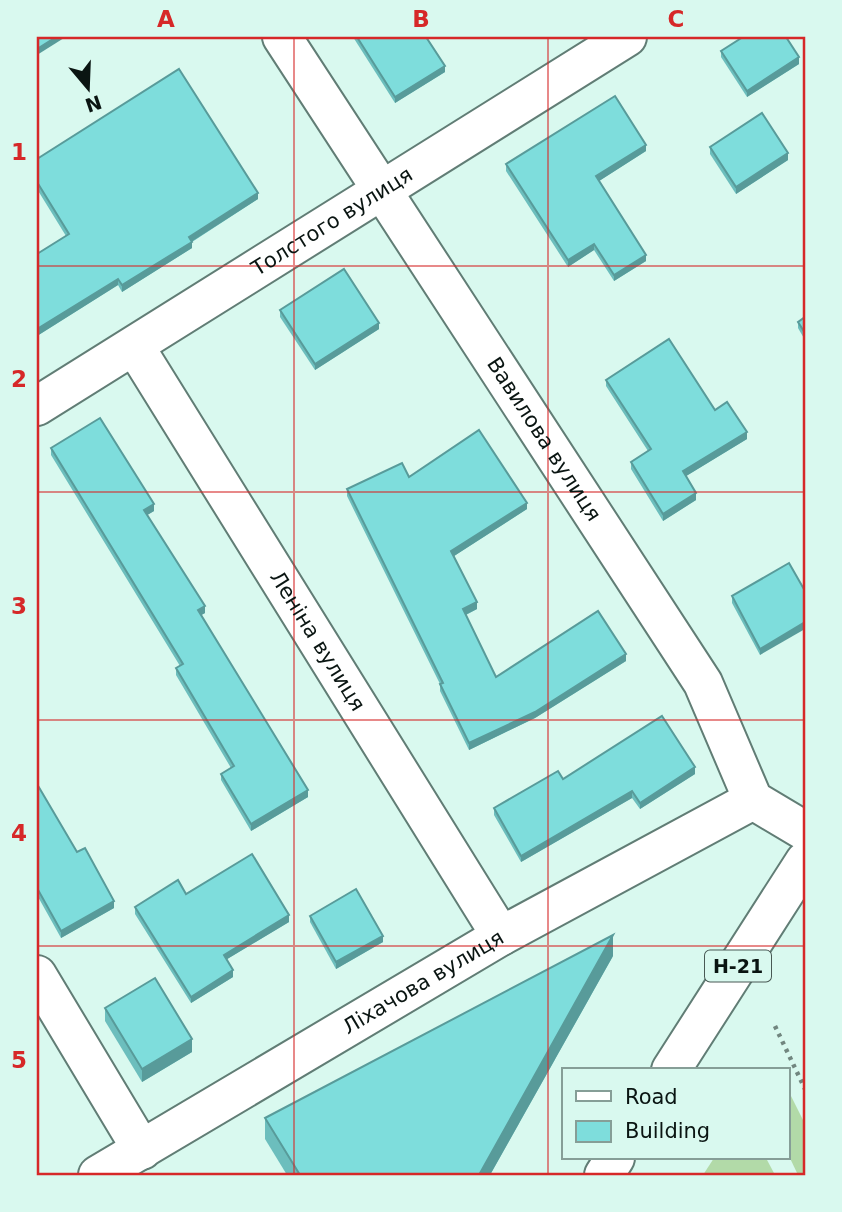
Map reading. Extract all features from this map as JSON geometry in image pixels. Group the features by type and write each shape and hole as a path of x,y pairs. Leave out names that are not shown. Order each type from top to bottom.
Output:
{"street":[{"name":"Вавилова вулиця","path":"282,37 703,683 753,800"},
{"name":"Толстого вулиця","path":"37,407 627,37"},
{"name":"Леніна вулиця","path":"135,347 501,936"},
{"path":"753,800 805,831"},
{"name":"Ліхачова вулиця","path":"98,1175 501,936 753,800"},
{"name":"Н-21","path":"672,1068 805,861"},
{"path":"37,975 142,1150"},
{"path":"604,1175 614,1160"}],"path":[{"path":"775,1026 805,1090"}],"green space":[{"path":"790,1094 805,1124 805,1175 798,1175 790,1158"},
{"path":"713,1160 767,1160 775,1175 703,1175"}],"building":[{"path":"37,37 56,37 37,49"},
{"path":"357,37 426,37 445,66 395,97"},
{"path":"743,37 786,37 799,57 747,91 721,51"},
{"path":"179,69 258,193 189,237 192,242 122,285 118,279 37,329 37,254 69,234 37,182 37,159"},
{"path":"615,96 646,145 596,176 646,255 614,275 594,244 568,260 506,164"},
{"path":"762,113 788,153 736,187 710,147"},
{"path":"344,269 379,323 315,364 280,310"},
{"path":"805,317 805,333 798,322"},
{"path":"669,339 715,410 727,402 747,432 683,471 696,493 663,514 631,462 651,449 606,380"},
{"path":"100,418 154,504 144,510 205,606 198,610 308,790 251,824 221,774 234,766 176,668 183,664 51,448"},
{"path":"479,430 527,503 451,551 477,602 463,609 496,677 598,611 626,654 535,712 469,743 440,684 443,683 347,489 402,463 409,477"},
{"path":"789,563 805,591 805,622 760,649 732,596"},
{"path":"662,716 695,767 640,803 632,791 521,856 494,808 558,771 563,779"},
{"path":"37,784 77,852 85,848 114,901 61,931 37,888"},
{"path":"252,854 289,915 224,955 233,970 191,997 135,907 178,880 186,894"},
{"path":"356,889 383,936 336,962 310,916"},
{"path":"613,935 479,1175 300,1175 265,1118"},
{"path":"155,978 192,1039 142,1069 105,1008"}]}
